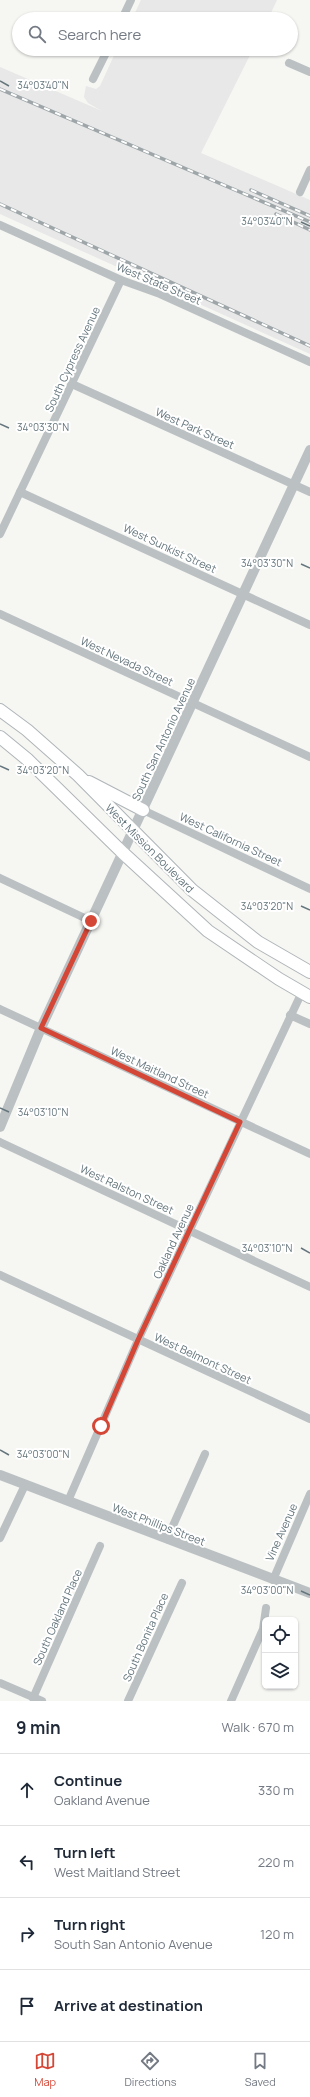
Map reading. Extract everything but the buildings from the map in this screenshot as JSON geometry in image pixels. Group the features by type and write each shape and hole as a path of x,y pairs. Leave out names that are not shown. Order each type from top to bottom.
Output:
{"main road":[{"name":"West Mission Boulevard","path":"0,710 27,730 78,775 192,890 258,942 310,972"},
{"name":"West Mission Boulevard","path":"0,737 28,760 123,853 208,931 279,979 306,994"},
{"path":"78,775 143,810"}],"street":[{"path":"125,12 131,0"},
{"path":"93,79 104,56"},
{"path":"289,63 310,72"},
{"path":"300,192 310,170"},
{"name":"West State Street","path":"0,225 121,280 160,294 310,362"},
{"name":"South Cypress Avenue","path":"0,534 121,280"},
{"name":"West Park Street","path":"72,384 310,492"},
{"name":"South San Antonio Avenue","path":"0,1127 41,1028 310,450"},
{"name":"West Sunkist Street","path":"20,492 310,625"},
{"name":"West Nevada Street","path":"0,614 310,757"},
{"name":"West California Street","path":"143,810 310,889"},
{"path":"0,878 91,921"},
{"name":"Oakland Avenue","path":"68,1501 138,1340 290,1015 306,994"},
{"name":"West Maitland Street","path":"0,1009 310,1154"},
{"path":"290,1015 310,1024"},
{"name":"West Ralston Street","path":"0,1142 310,1287"},
{"name":"West Belmont Street","path":"0,1275 310,1419"},
{"path":"167,1539 205,1454"},
{"name":"West Phillips Street","path":"0,1475 310,1593"},
{"path":"0,1538 25,1484"},
{"name":"Vine Avenue","path":"273,1580 310,1494"},
{"name":"South Oakland Place","path":"33,1698 100,1546"},
{"name":"South Bonita Place","path":"128,1701 182,1583"},
{"path":"231,1701 263,1629 266,1608"},
{"path":"0,1683 42,1701"}],"shaded area":[{"path":"141,0 277,0 271,12 135,12"},
{"path":"114,56 250,56 201,153 310,200 310,354 0,214 0,67 102,111 88,103 84,97 86,86 96,89 100,86"}],"railway":[{"path":"0,89 310,222"},
{"path":"251,190 310,216"},
{"path":"0,204 310,346"},
{"path":"276,214 310,230"}],"route":[{"path":"91,921 41,1028 240,1122 138,1340 101,1426"}]}
